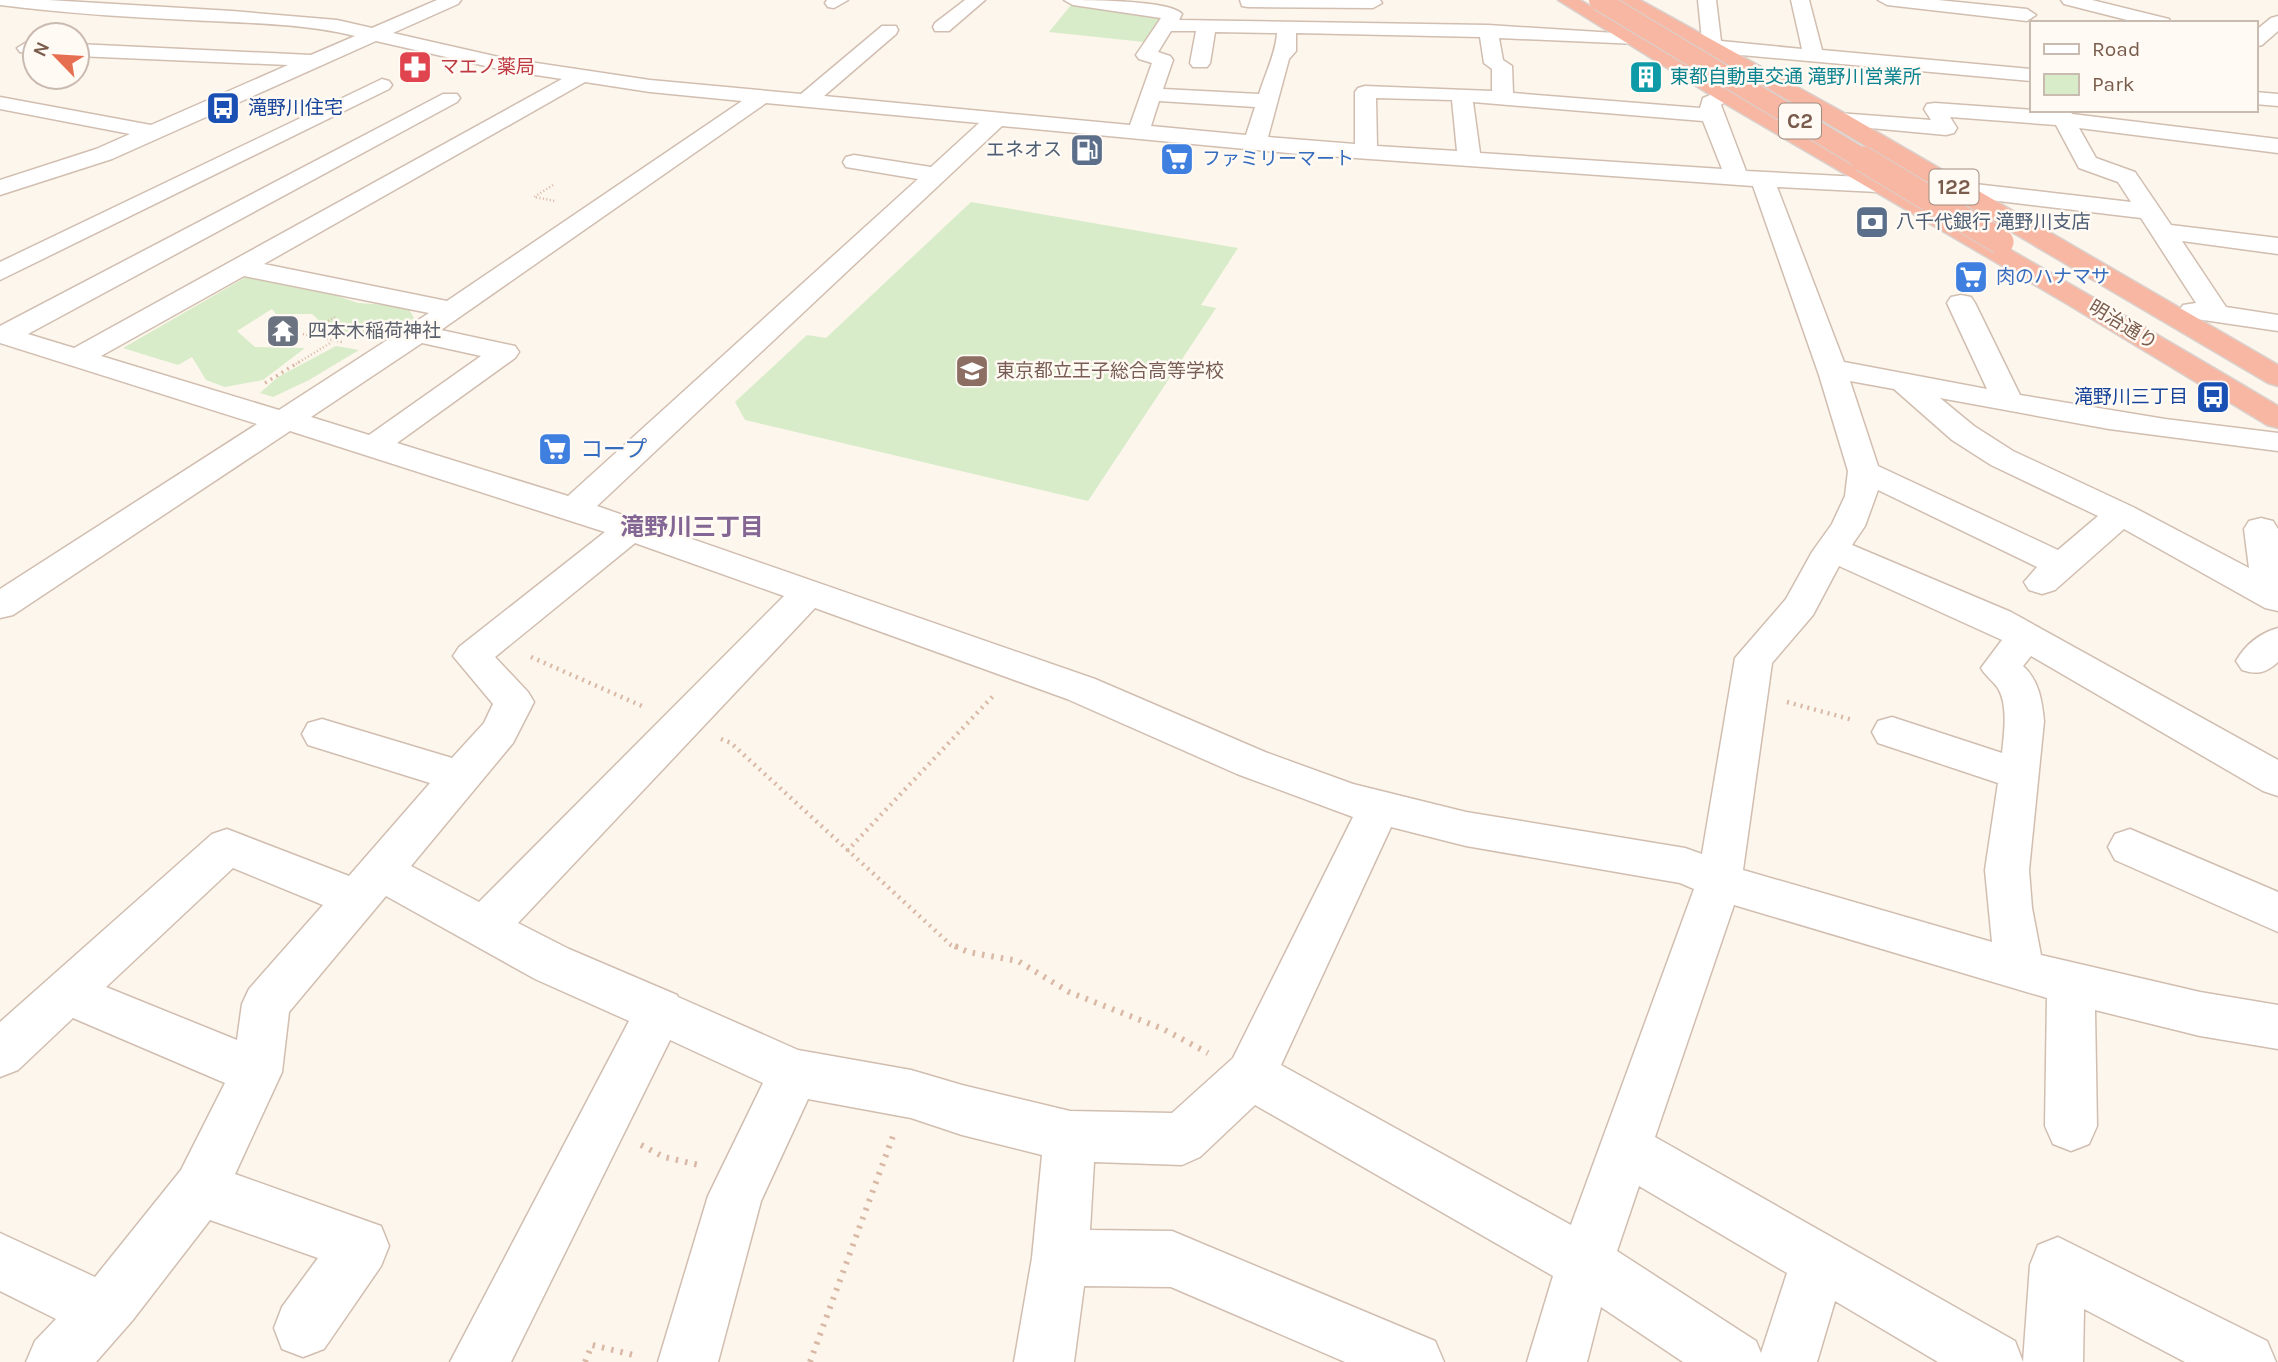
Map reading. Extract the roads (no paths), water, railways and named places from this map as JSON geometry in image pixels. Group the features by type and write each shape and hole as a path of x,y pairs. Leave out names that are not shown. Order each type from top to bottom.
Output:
{"highway":[{"name":"明治通り","path":"1567,0 1632,40 1718,105 1880,185 2079,299 2278,419"},
{"name":"C2","path":"1599,0 1989,235 2278,402"},
{"name":"明治通り","path":"1627,0 1838,119 2278,377"},
{"name":"C2","path":"2007,242 2278,402"}],"street":[{"path":"77,9 98,0"},
{"path":"0,188 85,161 452,0"},
{"path":"942,27 976,0"},
{"path":"1073,0 1130,4 1206,27 1486,31 1632,40"},
{"path":"1707,0 1712,41 1707,46"},
{"path":"1800,0 1814,55"},
{"path":"1887,0 2030,17"},
{"path":"2070,0 2129,6 2158,21"},
{"path":"1255,143 1280,57 1286,51 1277,1"},
{"path":"1320,1 1327,30"},
{"path":"1228,2 1372,2 1371,30 1366,52"},
{"path":"6,7 34,5 293,22 376,33 445,53 580,77 650,86 1255,143 1750,179 1957,189 2155,221 2278,246"},
{"path":"293,22 326,5"},
{"path":"1473,10 1486,31 1494,63 1502,66 1503,97"},
{"path":"91,39 138,12"},
{"path":"1138,132 1163,60 1146,55 1176,16"},
{"path":"2259,47 2278,22"},
{"path":"1200,63 1206,27"},
{"path":"807,100 889,30"},
{"path":"1707,46 2030,75"},
{"path":"91,48 316,61"},
{"path":"1838,119 1945,128 1910,65"},
{"path":"0,272 250,150 389,87 295,70"},
{"path":"77,358 580,77"},
{"path":"1366,152 1362,81 1462,94 1611,106 1718,105 1831,368 1864,471 1861,496 1848,526 1831,549 1800,606 1773,640 1754,658 1720,879 1585,1263 1557,1362"},
{"path":"423,93 520,110"},
{"path":"1151,93 1267,101"},
{"path":"1462,94 1469,159"},
{"path":"7,594 287,421 763,96"},
{"path":"2,334 22,328 450,98"},
{"path":"2257,98 2278,100"},
{"path":"0,103 153,132"},
{"path":"1611,106 1617,128"},
{"path":"1935,108 2061,115 2278,146"},
{"path":"13,128 51,113"},
{"path":"2061,115 2087,163 2127,177 2217,314"},
{"path":"574,509 999,118"},
{"path":"250,150 398,178"},
{"path":"855,162 936,175"},
{"path":"0,203 27,181"},
{"path":"240,267 453,310"},
{"path":"1961,303 2008,402"},
{"path":"2153,305 2278,323"},
{"path":"2,334 261,416 373,446 574,509 1081,689 1300,783 1379,808 1466,829 1685,866 1742,889 2021,971 2200,1014 2278,1027"},
{"path":"373,446 505,352 417,334"},
{"path":"1831,368 2151,428 2278,442"},
{"path":"1903,382 1963,433 2002,458 2121,514 2274,597"},
{"path":"1864,471 2051,574 2121,514"},
{"path":"2261,528 2274,597"},
{"path":"56,1362 102,1311 201,1189 257,1072 266,1004 499,732 514,702 472,656 631,529"},
{"path":"1831,549 1998,621 2278,780"},
{"path":"484,928 809,592"},
{"path":"2021,971 2007,905 2007,867 2018,774 2025,741 2021,698 2016,682 2000,667 2026,637"},
{"path":"1892,732 2018,774"},
{"path":"322,734 461,776"},
{"path":"0,1054 227,847 368,885 484,928 552,964 660,1010 795,1073 911,1094 962,1111 1070,1136 1182,1139 1251,1075 1379,808"},
{"path":"2130,847 2278,913"},
{"path":"2071,984 2071,1126"},
{"path":"67,993 257,1072"},
{"path":"480,1362 660,1010"},
{"path":"665,1359 735,1196 795,1073"},
{"path":"1251,1075 1585,1263 1735,1362"},
{"path":"1044,1362 1060,1258 1070,1136"},
{"path":"1625,1149 1993,1362"},
{"path":"201,1189 361,1246 303,1328"},
{"path":"1060,1258 1172,1259 1414,1362"},
{"path":"0,1261 102,1311"},
{"path":"1787,1362 1819,1261"},
{"path":"2053,1362 2058,1265 2246,1362"}],"place":[{"name":"マエノ薬局","path":"415,67"},
{"name":"東都自動車交通 滝野川営業所","path":"1646,77"},
{"name":"滝野川住宅","path":"223,108"},
{"name":"エネオス","path":"1087,150"},
{"name":"ファミリーマート","path":"1177,159"},
{"name":"八千代銀行 滝野川支店","path":"1872,222"},
{"name":"肉のハナマサ","path":"1971,277"},
{"name":"四本木稲荷神社","path":"283,331"},
{"name":"東京都立王子総合高等学校","path":"972,371"},
{"name":"滝野川三丁目","path":"2213,397"},
{"name":"コープ","path":"555,449"}],"district":[{"name":"滝野川三丁目","path":"692,527"}]}
